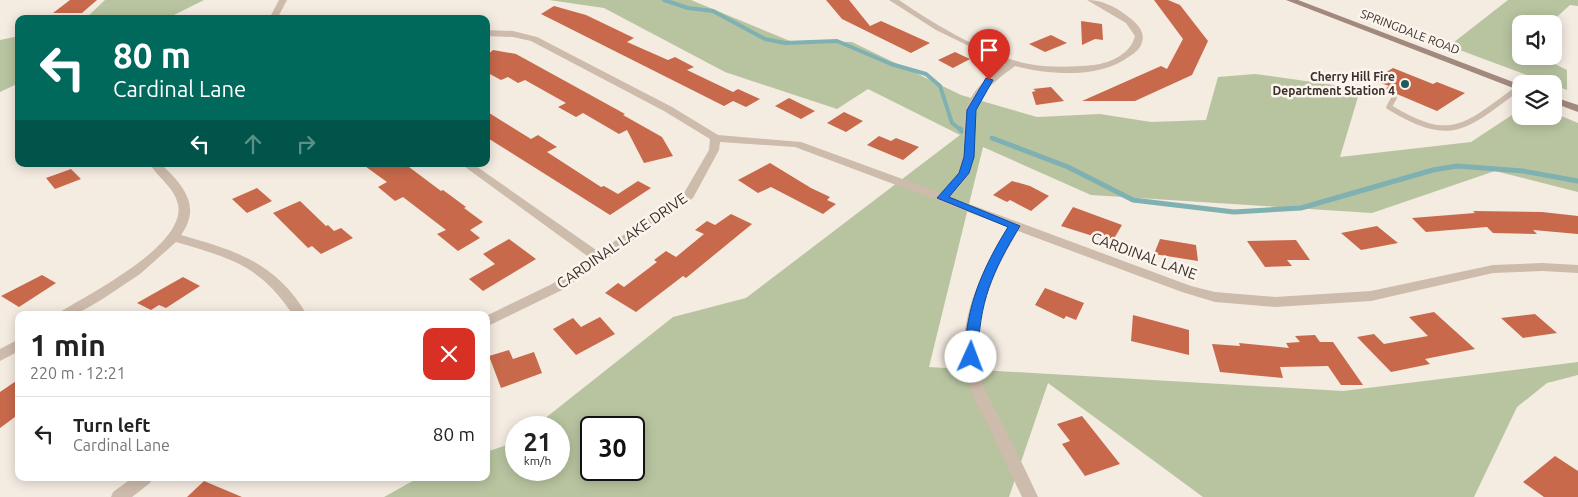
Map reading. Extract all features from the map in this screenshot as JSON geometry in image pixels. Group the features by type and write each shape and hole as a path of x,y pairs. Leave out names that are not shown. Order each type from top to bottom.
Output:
{"main road":[{"name":"SPRINGDALE ROAD","path":"1290,0 1512,85"},
{"path":"1562,103 1578,109"}],"street":[{"path":"275,15 283,0"},
{"path":"893,0 909,12 1012,64 1057,68 1106,66 1115,63 1136,48 1140,41 1139,34 1134,26 1123,16 1091,0"},
{"path":"490,33 513,34 534,39 668,109 715,138"},
{"path":"942,198 964,173 969,157 971,110 977,98 989,80 1012,64"},
{"name":"CARDINAL LANE","path":"715,138 797,144 1187,289 1216,297 1275,302 1371,296 1493,269 1542,266 1578,269"},
{"name":"CARDINAL LAKE DRIVE","path":"490,320 557,287 689,195 714,150 715,138"},
{"path":"71,311 159,253 182,223 185,212 182,198 157,167"},
{"path":"470,167 599,258"},
{"path":"1015,226 996,256 982,287 972,325 971,357 976,384 1030,497"},
{"path":"173,237 245,259 268,274 292,301 298,311"},
{"path":"0,356 15,347"},
{"path":"119,497 140,481"}],"lane":[{"path":"1394,98 1389,107 1419,123 1441,128 1459,128 1512,93"}],"green space":[{"path":"105,0 204,0 174,15 89,15"},
{"path":"549,0 691,0 790,41 852,42 961,95 1037,117 1100,114 1151,122 1206,120 1218,77 1255,74 1341,86 1358,97 1340,157 1471,142 1512,115 1512,125 1562,125 1562,116 1578,123 1578,192 1495,171 1372,213 1091,195 983,147 929,367 1343,391 1578,362 1578,375 1547,383 1517,407 1474,497 1203,497 1048,383 1009,497 384,497 413,481 490,481 490,451 505,446 505,481 570,481 570,416 548,416 673,317 746,298 960,135 868,89 837,109 725,72 604,8"},
{"path":"1508,0 1578,0 1578,6 1570,5 1559,15 1512,15 1512,65 1557,65 1567,70 1567,90 1562,88 1562,75 1527,75 1449,46"},
{"path":"15,37 15,85 0,92 0,40"}],"building":[{"path":"70,0 97,0 82,13 53,13"},
{"path":"826,0 849,0 870,26 881,21 930,43 911,53 842,19"},
{"path":"1154,0 1168,0 1180,5 1208,41 1192,75 1135,101 1082,101 1161,66 1167,69 1183,39"},
{"path":"554,6 586,15 634,38 627,42 668,60 675,57 694,67 687,70 733,92 738,89 760,99 746,107 733,101 724,106 541,14"},
{"path":"1081,21 1102,24 1103,40 1095,39 1082,45"},
{"path":"1051,35 1067,43 1045,52 1029,44"},
{"path":"493,50 516,54 625,114 623,115 662,137 673,156 644,163 627,130 619,134 583,113 576,117 558,107 566,103 525,80 518,83 508,77 501,80 490,74 490,53"},
{"path":"955,52 970,59 953,68 938,60"},
{"path":"1393,68 1433,84 1437,82 1465,93 1437,111 1385,89 1389,86 1373,80"},
{"path":"1051,87 1064,101 1036,105 1032,92 1036,91 1033,89"},
{"path":"789,98 815,111 801,119 775,106"},
{"path":"844,112 863,121 846,132 827,123"},
{"path":"490,113 531,139 538,135 557,147 547,152 601,187 604,186 618,194 638,181 651,188 610,215 490,140"},
{"path":"879,136 891,141 896,138 919,147 903,160 867,145"},
{"path":"770,163 811,188 830,197 827,200 836,204 823,214 771,187 758,193 738,180"},
{"path":"366,167 409,167 466,207 464,208 483,222 470,230 480,238 458,251 437,234 446,230 403,197 395,201 378,187 387,182"},
{"path":"71,169 81,179 55,189 46,178"},
{"path":"1012,181 1030,186 1049,196 1031,211 1010,200 1007,202 993,195"},
{"path":"257,188 272,201 247,213 232,199"},
{"path":"300,201 326,226 328,225 334,231 341,228 353,238 321,254 312,246 308,248 273,213"},
{"path":"1073,207 1122,225 1112,242 1061,226"},
{"path":"1473,211 1542,212 1578,216 1578,234 1533,230 1537,234 1493,233 1487,227 1426,232 1412,218 1475,213"},
{"path":"731,214 752,224 686,278 683,276 636,312 605,293 618,283 624,287 657,262 654,260 666,251 676,257 704,234 695,230 707,221 715,225"},
{"path":"1377,226 1398,243 1361,250 1341,233"},
{"path":"509,239 536,259 483,291 469,279 495,264 483,254"},
{"path":"1160,239 1196,245 1198,261 1154,254"},
{"path":"1296,240 1310,260 1287,260 1292,266 1265,267 1247,241"},
{"path":"42,275 56,283 19,307 1,296"},
{"path":"183,277 200,286 166,308 159,305 151,310 137,303"},
{"path":"1045,288 1084,303 1076,320 1066,316 1064,319 1035,305"},
{"path":"1434,312 1475,349 1425,359 1430,364 1391,372 1357,337 1374,334 1384,344 1428,336 1409,317"},
{"path":"1535,314 1557,333 1523,338 1501,318"},
{"path":"1133,315 1189,330 1189,355 1131,341"},
{"path":"600,317 615,334 576,355 553,329 573,318 581,327"},
{"path":"1315,335 1320,342 1333,342 1363,385 1341,385 1328,366 1280,367 1283,378 1220,372 1212,344 1240,346 1239,343 1289,348 1286,343 1300,342 1295,336"},
{"path":"509,350 513,359 534,352 542,373 501,388 490,356"},
{"path":"15,382 15,417 0,428 0,392"},
{"path":"1082,416 1120,464 1085,476 1062,444 1070,441 1057,424"},
{"path":"1555,456 1578,471 1578,497 1544,497 1523,482"},
{"path":"204,481 242,497 187,497"}],"waterway":[{"path":"664,0 688,8 713,11 765,39 785,43 837,41 891,64 926,74 940,86 952,123 961,130"},
{"path":"992,138 1068,167 1133,200 1234,212 1301,208 1433,170 1457,166 1523,171 1578,181"}],"place":[{"name":"Cherry Hill Fire Department Station 4","path":"1405,84"}],"route":[{"path":"971,357 972,325 982,287 996,256 1015,226 942,198 964,173 969,157 971,110 989,80"}]}
